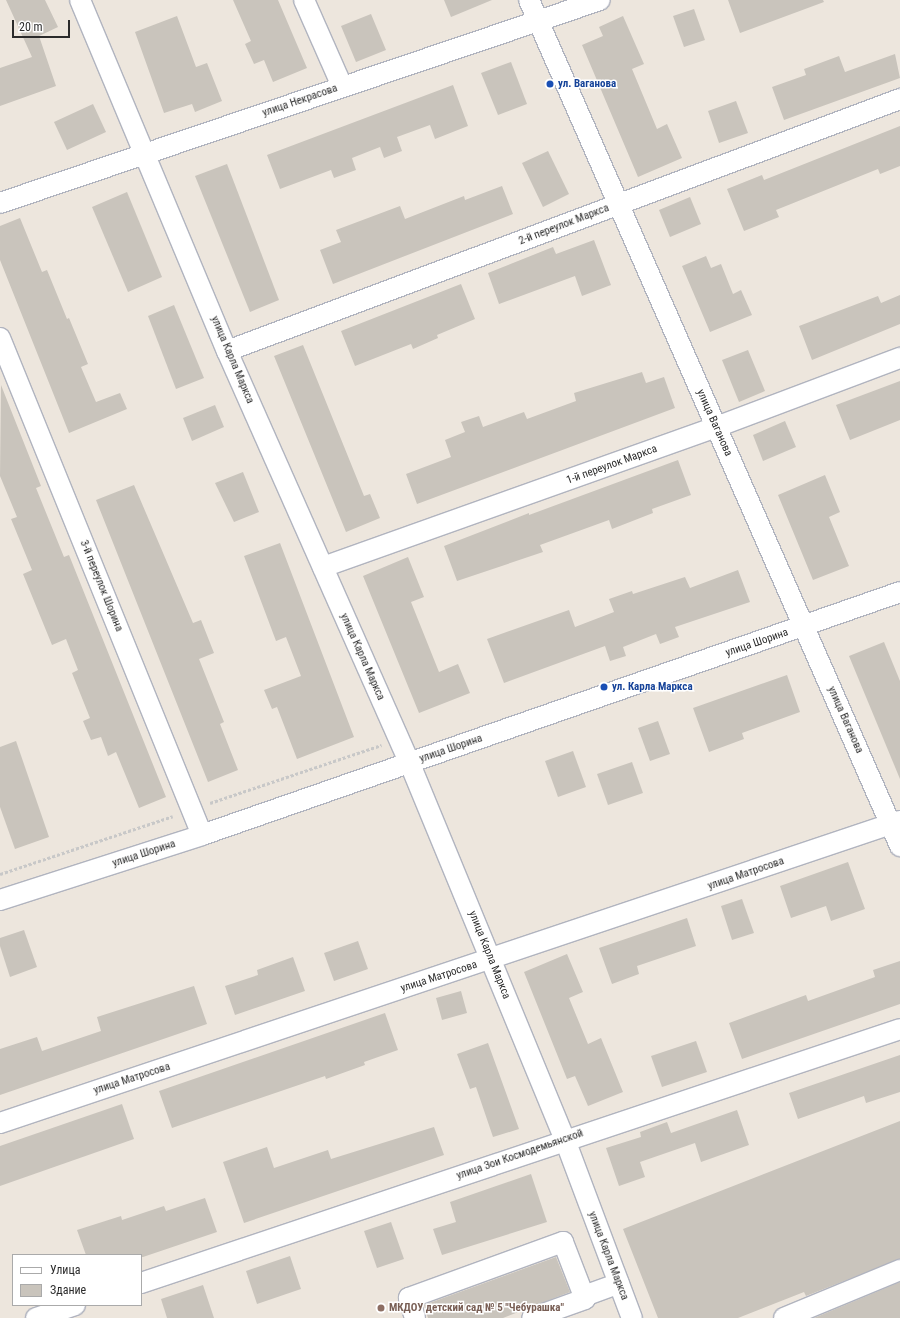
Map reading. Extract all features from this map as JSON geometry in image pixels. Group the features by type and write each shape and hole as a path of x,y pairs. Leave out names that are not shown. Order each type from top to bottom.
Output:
{"street":[{"name":"улица Карла Маркса","path":"80,0 227,351 410,764 565,1140 632,1318"},
{"path":"304,0 342,86"},
{"name":"улица Ваганова","path":"529,0 804,627 895,823 900,846"},
{"name":"улица Некрасова","path":"0,203 146,155 342,86 600,0"},
{"name":"2-й переулок Маркса","path":"227,351 900,99"},
{"name":"3-й переулок Шорина","path":"0,338 202,835"},
{"name":"1-й переулок Маркса","path":"323,568 716,428 900,358"},
{"name":"улица Шорина","path":"2,893 202,835 804,627 900,592"},
{"name":"улица Матросова","path":"0,1123 491,960 895,823"},
{"name":"улица Зои Космодемьянской","path":"142,1283 900,1029"},
{"path":"415,1318 408,1298 563,1242 585,1299 532,1318"},
{"path":"784,1318 900,1270"},
{"path":"584,1296 619,1283"},
{"path":"36,1318 72,1306"}],"building":[{"path":"6,0 45,0 58,27 39,36 56,86 0,106 0,68 32,57"},
{"path":"233,0 278,0 307,68 273,82 264,60 254,64 245,44 251,41"},
{"path":"444,0 492,0 451,17"},
{"path":"728,0 823,0 824,2 740,33"},
{"path":"694,9 705,40 684,47 673,16"},
{"path":"371,14 386,50 356,62 341,26"},
{"path":"177,16 196,67 207,63 222,101 195,112 192,104 164,113 135,32"},
{"path":"623,16 644,64 632,69 657,129 667,124 682,158 638,177 582,45 603,36 599,27"},
{"path":"895,54 900,78 784,120 772,87 806,75 804,69 839,56 845,72"},
{"path":"511,62 527,104 498,115 481,73"},
{"path":"453,85 468,126 435,139 430,125 397,137 402,151 384,158 380,147 352,158 356,170 334,178 331,170 280,189 267,155"},
{"path":"736,101 748,133 719,143 708,111"},
{"path":"93,104 106,132 67,150 54,122"},
{"path":"900,126 900,166 880,174 878,169 776,210 779,217 744,231 727,189 762,175 764,180"},
{"path":"548,151 569,194 543,207 522,163"},
{"path":"227,164 279,300 250,312 195,176"},
{"path":"502,186 513,214 333,284 320,250 341,242 336,230 400,206 405,219 464,196 465,200"},
{"path":"127,192 162,277 128,292 92,207"},
{"path":"690,197 701,224 670,237 659,210"},
{"path":"20,218 42,272 47,270 67,319 69,318 88,364 81,367 96,402 120,393 127,409 69,433 0,260 0,226"},
{"path":"594,240 611,285 582,296 575,276 499,304 488,273 553,247 556,254"},
{"path":"706,256 711,268 721,264 733,294 741,290 752,315 710,332 682,266"},
{"path":"461,284 475,319 437,335 438,338 413,349 411,344 355,366 341,331"},
{"path":"900,295 900,324 812,360 799,326 878,296 881,303"},
{"path":"174,305 204,378 176,389 148,316"},
{"path":"303,345 364,496 370,494 380,518 346,532 274,356"},
{"path":"748,350 765,391 739,402 722,360"},
{"path":"642,372 646,383 664,377 675,408 417,504 406,474 451,457 445,440 465,432 461,422 479,416 483,427 524,412 527,419 576,401 574,393"},
{"path":"900,381 900,420 850,440 836,405"},
{"path":"1,385 41,486 36,488 64,557 69,555 166,797 139,808 116,752 108,756 101,737 91,740 83,721 90,718 72,673 78,670 66,639 52,645 23,574 32,570 11,519 17,517 0,476"},
{"path":"215,405 224,427 192,441 183,418"},
{"path":"785,421 796,447 763,461 753,435"},
{"path":"678,460 691,495 652,509 653,513 612,529 609,520 540,545 543,552 457,581 444,546 529,513 529,515"},
{"path":"243,472 259,512 234,522 215,483"},
{"path":"825,475 840,512 829,517 849,566 813,580 778,495"},
{"path":"134,485 193,623 201,620 214,653 199,659 224,722 220,724 238,770 208,782 96,500"},
{"path":"280,543 354,737 297,759 277,707 272,709 264,690 301,676 286,637 276,641 244,556"},
{"path":"408,557 424,597 411,602 439,672 458,664 470,693 419,713 363,576"},
{"path":"738,570 750,602 675,627 679,637 660,644 656,634 623,647 626,656 610,661 605,646 504,683 487,639 569,610 575,627 614,612 609,599 632,591 633,594 685,577 690,588"},
{"path":"884,642 900,681 900,779 849,656"},
{"path":"787,675 800,712 742,733 744,739 709,752 693,708"},
{"path":"658,721 670,754 650,761 638,728"},
{"path":"16,741 49,837 15,849 0,807 0,747"},
{"path":"573,751 586,787 558,797 545,761"},
{"path":"632,762 643,793 608,805 597,774"},
{"path":"848,862 865,909 831,921 826,906 791,918 780,886"},
{"path":"742,899 754,933 732,940 721,906"},
{"path":"687,918 696,946 637,966 639,974 612,984 599,948"},
{"path":"24,930 37,967 10,977 0,946 0,938"},
{"path":"358,941 368,969 334,981 324,953"},
{"path":"567,954 583,992 569,998 588,1044 601,1038 623,1092 588,1106 575,1076 567,1079 524,972"},
{"path":"293,957 305,991 235,1015 225,986 258,975 257,970"},
{"path":"900,961 900,1004 742,1059 729,1023 806,995 808,1001 875,977 873,970"},
{"path":"194,986 207,1024 0,1095 0,1049 37,1037 42,1051 101,1031 97,1017"},
{"path":"461,991 467,1013 442,1020 436,998"},
{"path":"385,1013 398,1050 364,1062 365,1065 326,1079 325,1076 172,1128 159,1091"},
{"path":"696,1041 707,1072 662,1087 651,1056"},
{"path":"488,1043 519,1129 493,1137 476,1087 470,1089 457,1054"},
{"path":"900,1055 900,1092 866,1103 864,1096 798,1119 789,1093"},
{"path":"122,1104 134,1139 0,1186 0,1146"},
{"path":"737,1110 749,1145 701,1162 695,1143 640,1162 645,1177 619,1186 606,1148 641,1137 640,1132 667,1122 671,1133"},
{"path":"900,1121 900,1259 806,1296 804,1292 738,1318 658,1318 623,1229"},
{"path":"434,1127 444,1155 244,1223 223,1162 267,1147 274,1168 328,1150 331,1159"},
{"path":"531,1174 547,1222 442,1255 433,1229 456,1222 450,1202"},
{"path":"205,1198 217,1232 143,1257 142,1254 86,1254 77,1230 121,1216 122,1220 164,1206 166,1211"},
{"path":"391,1222 404,1259 377,1268 364,1231"},
{"path":"290,1256 301,1289 257,1304 246,1271"},
{"path":"556,1257 570,1292 503,1318 428,1318 424,1305"},
{"path":"900,1282 900,1318 814,1318"},
{"path":"203,1285 214,1318 167,1318 161,1299"}],"place":[{"name":"ул. Ваганова","path":"550,84"},
{"name":"ул. Карла Маркса","path":"604,687"},
{"name":"МКДОУ детский сад № 5 \"Чебурашка\"","path":"381,1308"}]}
